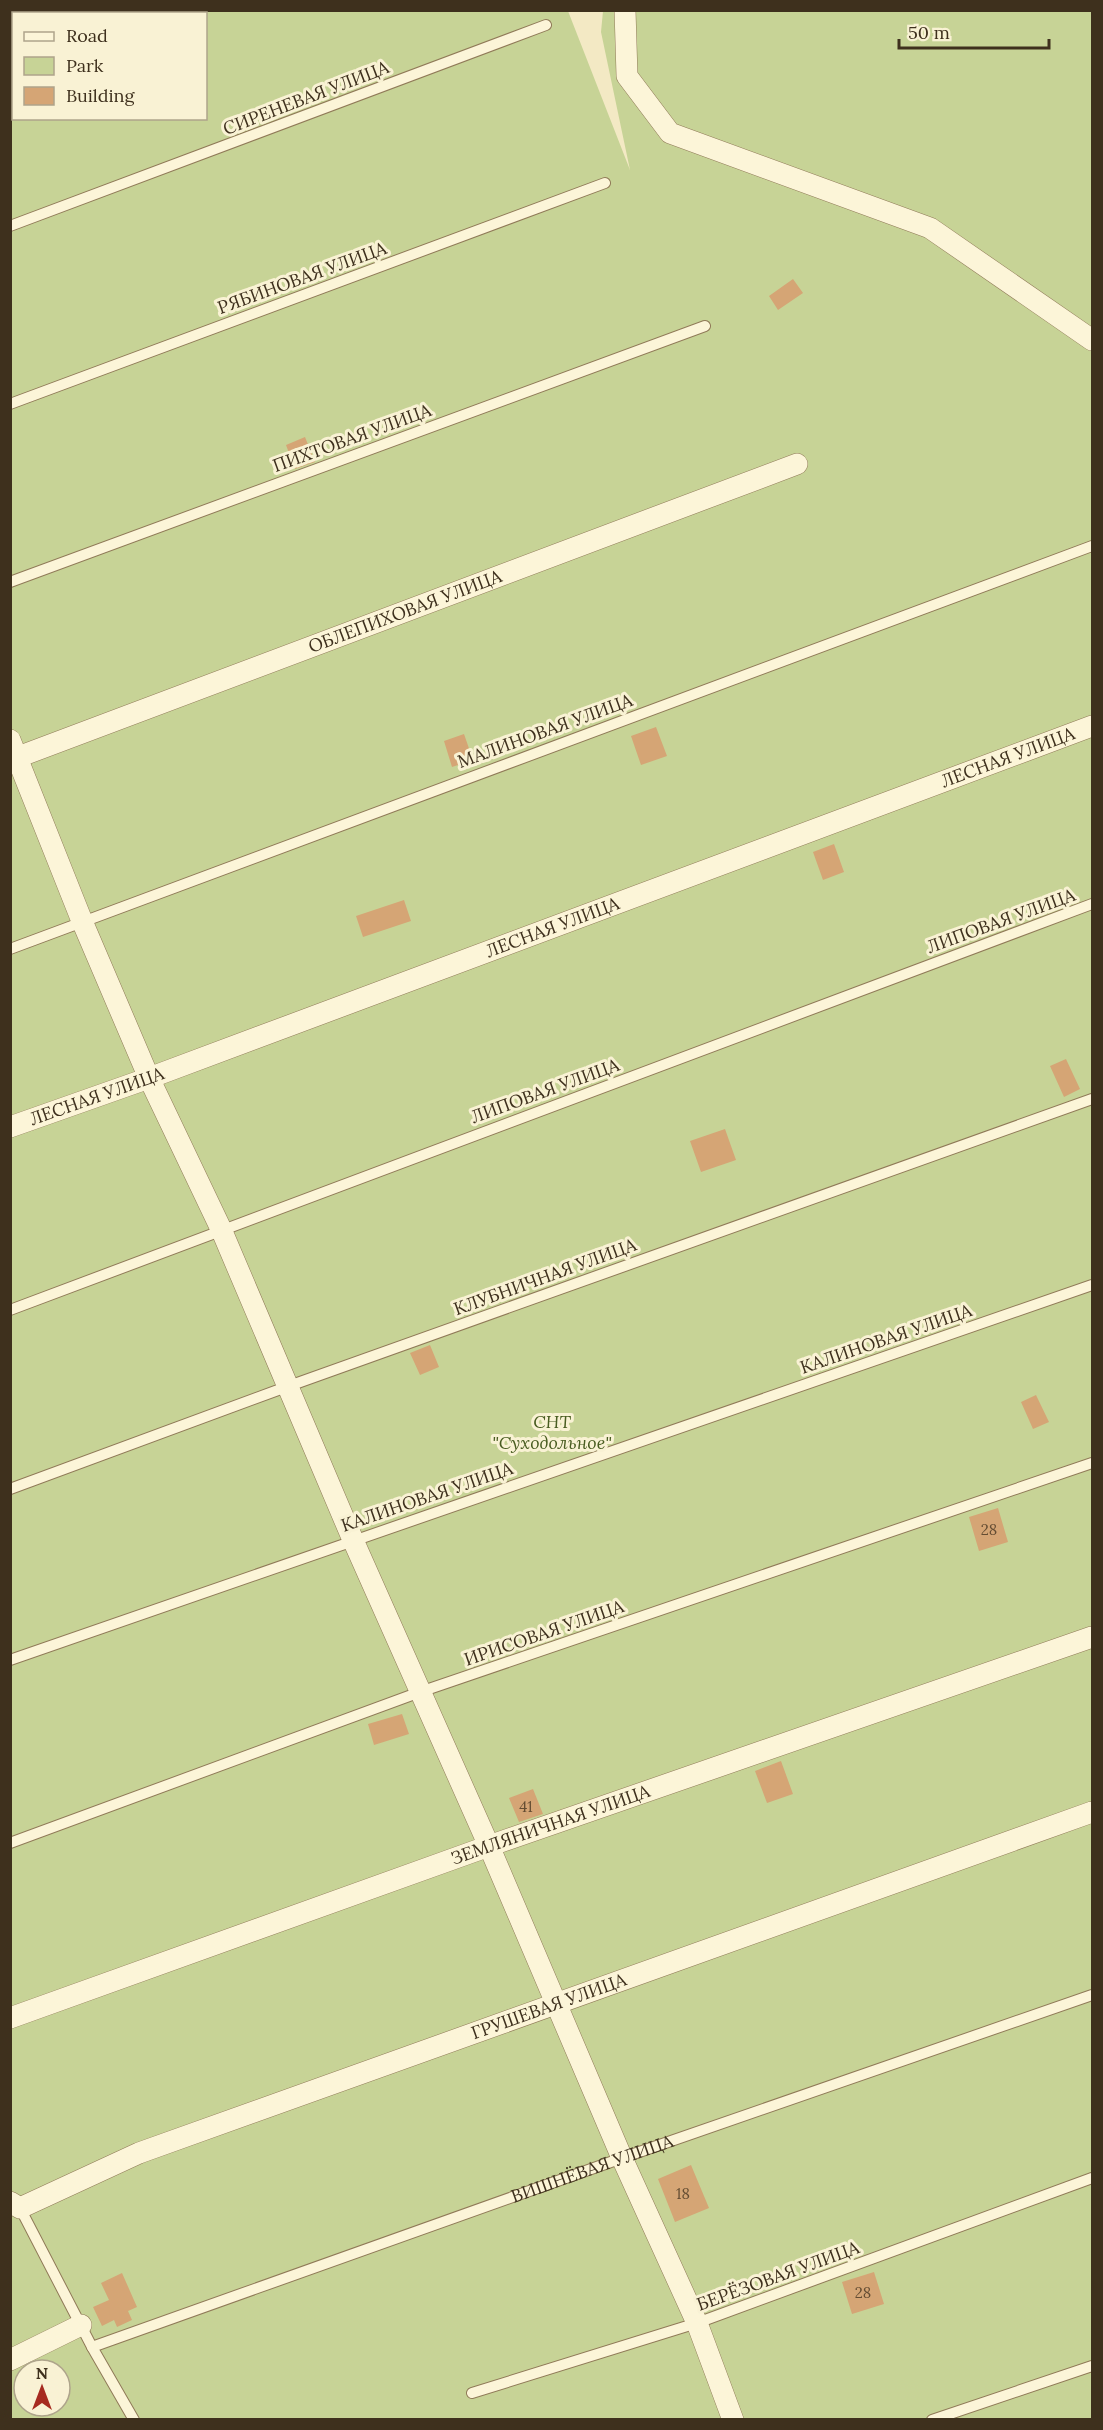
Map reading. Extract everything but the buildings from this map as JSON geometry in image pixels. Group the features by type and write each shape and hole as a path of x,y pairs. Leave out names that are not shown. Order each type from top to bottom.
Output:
{"street":[{"path":"625,10 627,76 670,133 930,228 1092,340"},
{"name":"ОБЛЕПИХОВАЯ УЛИЦА","path":"13,753 797,464"},
{"name":"ЛЕСНАЯ УЛИЦА","path":"10,1127 149,1078 1092,726"},
{"path":"13,753 149,1078 221,1229 353,1540 489,1846 622,2158 697,2323 733,2420"},
{"name":"ЗЕМЛЯНИЧНАЯ УЛИЦА","path":"10,2018 489,1846 1092,1637"},
{"name":"ГРУШЕВАЯ УЛИЦА","path":"15,2205 139,2153 1092,1812"},
{"path":"10,2360 81,2325"}],"lane":[{"name":"СИРЕНЕВАЯ УЛИЦА","path":"10,226 546,25"},
{"name":"РЯБИНОВАЯ УЛИЦА","path":"10,404 605,183"},
{"name":"ПИХТОВАЯ УЛИЦА","path":"10,582 705,326"},
{"name":"МАЛИНОВАЯ УЛИЦА","path":"10,949 1092,546"},
{"name":"ЛИПОВАЯ УЛИЦА","path":"10,1310 1092,904"},
{"name":"КЛУБНИЧНАЯ УЛИЦА","path":"10,1489 289,1386 1092,1099"},
{"name":"КАЛИНОВАЯ УЛИЦА","path":"10,1660 1092,1285"},
{"name":"ИРИСОВАЯ УЛИЦА","path":"10,1843 420,1692 1092,1463"},
{"name":"ВИШНЁВАЯ УЛИЦА","path":"92,2347 622,2158 1092,1995"},
{"name":"БЕРЁЗОВАЯ УЛИЦА","path":"471,2393 697,2323 1092,2178"},
{"path":"15,2205 134,2420"},
{"path":"932,2420 1092,2366"}],"green space":[{"name":"СНТ \"Суходольное\"","path":"11,11 568,11 630,170 601,32 603,11 1092,11 1092,2419 11,2420"}]}
